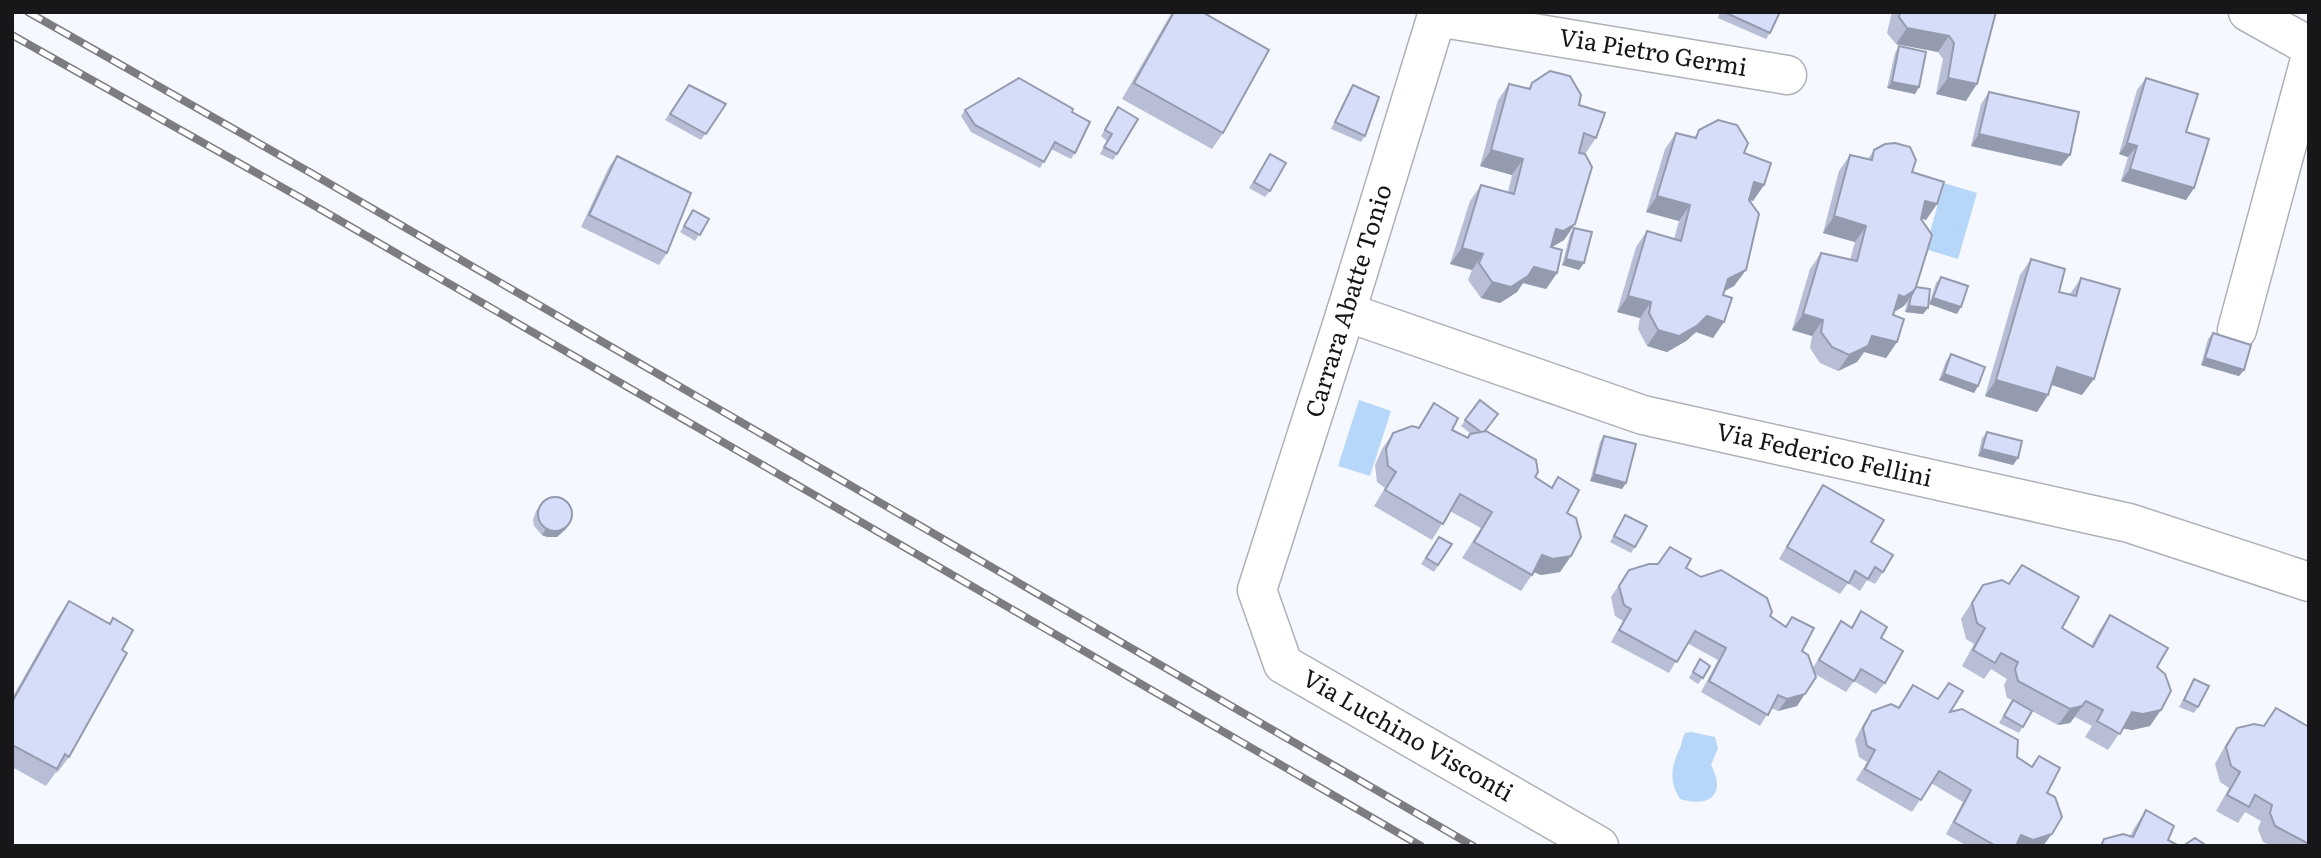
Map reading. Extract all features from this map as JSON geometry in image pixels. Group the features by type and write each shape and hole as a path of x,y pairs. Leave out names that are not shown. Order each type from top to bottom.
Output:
{"street":[{"path":"2248,12 2309,46"},
{"name":"Via Pietro Germi","path":"1437,15 1787,75"},
{"name":"Carrara Abatte Tonio","path":"1257,590 1437,15"},
{"path":"2237,330 2309,63"},
{"name":"Via Federico Fellini","path":"1346,312 1643,415 2129,523 2309,582"},
{"name":"Via Luchino Visconti","path":"1257,590 1283,664 1600,846"}],"water":[{"path":"1944,183 1977,193 1958,259 1925,249"},
{"path":"1359,400 1391,411 1370,476 1338,466"},
{"path":"1691,732 1715,737 1718,748 1711,765 1717,784 1716,791 1712,797 1699,802 1680,799 1672,774 1684,735"}],"building":[{"path":"1174,12 1202,12 1269,50 1223,133 1134,83"},
{"path":"1724,12 1780,12 1770,33"},
{"path":"1900,12 1996,12 1977,84 1948,78 1954,43 1949,36 1907,28 1899,17"},
{"path":"1899,46 1926,52 1919,87 1892,82"},
{"path":"1550,71 1570,76 1581,95 1579,105 1605,113 1596,138 1584,133 1579,153 1585,154 1592,167 1575,224 1563,231 1556,229 1551,247 1562,250 1557,273 1534,267 1528,276 1511,287 1492,282 1479,263 1483,254 1462,248 1481,185 1514,194 1523,159 1491,150 1509,84 1530,89 1532,83"},
{"path":"1019,78 1090,122 1075,153 1055,142 1044,162 975,125 965,110"},
{"path":"2146,78 2198,94 2186,132 2209,139 2194,188 2130,169 2137,146 2127,143"},
{"path":"689,85 726,104 706,134 670,114"},
{"path":"1353,85 1379,97 1365,136 1335,122"},
{"path":"1989,92 2079,112 2070,155 1979,134"},
{"path":"1118,107 1138,119 1117,154 1104,147 1112,134 1105,130"},
{"path":"1718,120 1737,125 1748,143 1744,153 1771,163 1764,185 1754,182 1749,200 1759,214 1746,270 1728,279 1723,295 1732,298 1724,322 1707,316 1679,336 1658,330 1649,313 1651,302 1628,296 1647,231 1681,241 1690,205 1657,196 1676,133 1696,138 1699,130"},
{"path":"1895,143 1910,147 1916,160 1912,172 1944,182 1937,204 1925,201 1921,219 1932,235 1915,290 1904,297 1899,295 1893,315 1904,319 1897,342 1872,336 1868,346 1849,355 1832,347 1821,332 1823,320 1803,314 1821,253 1857,261 1866,226 1834,216 1850,155 1872,160 1874,150 1885,144"},
{"path":"1270,154 1286,163 1270,191 1254,182"},
{"path":"617,156 691,193 667,253 589,215"},
{"path":"693,210 709,219 700,235 684,226"},
{"path":"1574,228 1592,232 1584,263 1566,259"},
{"path":"2031,259 2065,269 2059,292 2076,296 2081,278 2120,289 2094,379 2057,367 2048,395 1996,380"},
{"path":"1941,277 1968,286 1961,307 1933,298"},
{"path":"1916,287 1930,289 1928,308 1909,306"},
{"path":"2213,333 2251,345 2244,370 2205,358"},
{"path":"1951,354 1985,367 1978,386 1944,374"},
{"path":"1480,400 1498,414 1484,432 1465,420"},
{"path":"1434,403 1458,418 1452,430 1468,438 1470,434 1486,431 1536,460 1538,472 1535,477 1552,488 1558,477 1579,490 1567,513 1576,518 1581,537 1571,556 1553,559 1542,555 1532,575 1474,542 1492,512 1460,494 1443,524 1385,490 1396,472 1388,466 1386,449 1393,433 1412,426 1419,428"},
{"path":"1987,432 2022,441 2018,458 1982,449"},
{"path":"1604,436 1636,444 1626,483 1594,474"},
{"path":"1823,485 1884,520 1871,542 1893,555 1883,572 1875,567 1868,579 1855,571 1849,583 1787,547"},
{"path":"555,497 567,502 572,514 567,526 555,531 543,526 538,514 543,502"},
{"path":"1625,515 1647,526 1635,547 1614,536"},
{"path":"1439,537 1452,544 1438,565 1426,558"},
{"path":"1670,547 1691,559 1686,568 1701,577 1721,570 1767,598 1772,612 1770,616 1786,627 1792,617 1814,628 1802,651 1808,655 1816,677 1805,694 1787,699 1778,695 1768,715 1709,681 1726,648 1695,631 1677,662 1619,630 1631,609 1624,605 1619,586 1629,570 1658,564"},
{"path":"2022,565 2079,597 2062,628 2093,647 2110,615 2168,648 2157,667 2165,674 2171,691 2161,710 2143,714 2132,712 2120,734 2097,721 2103,710 2086,701 2082,706 2070,709 2018,681 2015,669 2018,662 2001,653 1995,663 1973,650 1985,628 1977,623 1972,603 1983,585 2002,580 2009,584"},
{"path":"69,601 110,624 113,618 133,630 122,650 127,653 69,757 65,754 57,769 12,745 12,702"},
{"path":"1861,611 1887,627 1881,638 1903,651 1885,683 1861,669 1854,681 1819,660 1841,621 1852,628"},
{"path":"1700,659 1710,666 1703,678 1693,672"},
{"path":"2194,679 2209,686 2198,707 2184,700"},
{"path":"1949,683 1963,691 1950,712 1962,709 2018,740 2017,757 2032,767 2039,756 2060,768 2047,793 2055,797 2062,817 2052,834 2033,840 2021,835 2016,846 1996,846 1954,822 1971,790 1939,771 1921,800 1865,769 1875,750 1867,746 1863,728 1872,711 1891,704 1899,708 1913,685 1938,699"},
{"path":"2013,700 2032,711 2023,727 2004,716"},
{"path":"2276,708 2309,727 2309,844 2275,826 2270,813 2272,805 2255,795 2249,807 2227,795 2240,772 2231,766 2226,747 2237,728 2254,724 2264,726"},
{"path":"2146,810 2174,826 2168,840 2179,846 2101,846 2104,839 2123,834 2133,837"},
{"path":"2195,838 2207,846 2183,846"}],"railway":[{"path":"28,12 1473,846"},
{"path":"12,35 301,198 1421,846"}]}
